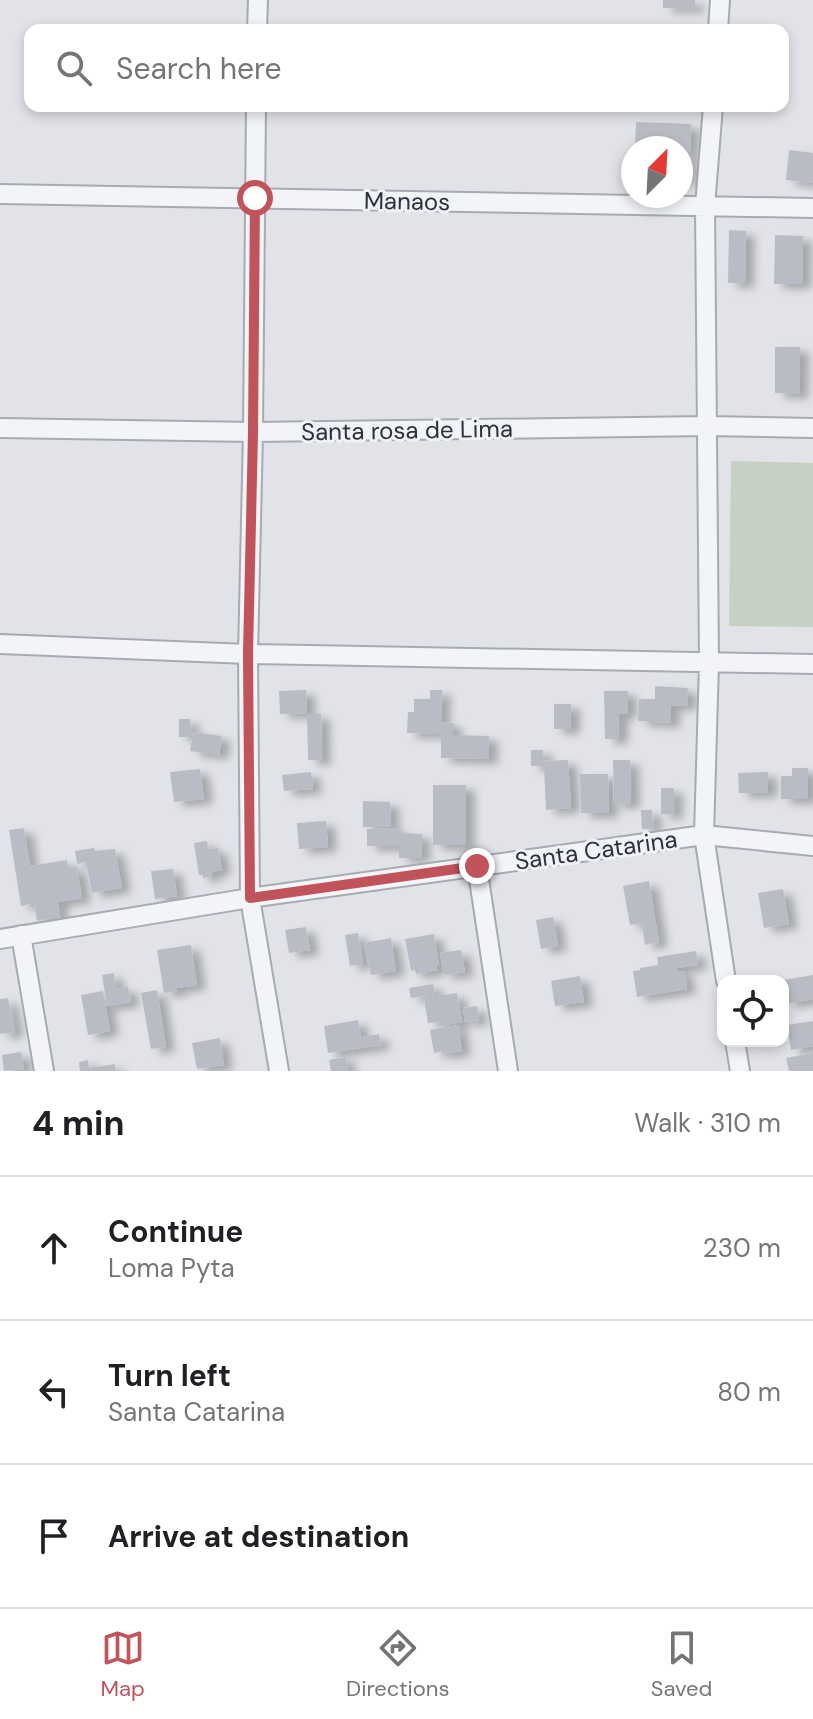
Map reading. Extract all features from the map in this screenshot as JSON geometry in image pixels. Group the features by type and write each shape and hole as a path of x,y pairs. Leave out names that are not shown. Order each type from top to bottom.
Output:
{"street":[{"path":"257,24 258,0"},
{"path":"718,24 720,0"},
{"path":"256,112 248,654 250,898 279,1071"},
{"path":"713,112 705,206 709,663 704,835 725,975"},
{"name":"Manaos","path":"0,194 813,208"},
{"name":"Santa rosa de Lima","path":"0,428 253,432 707,426 813,428"},
{"path":"0,644 248,654 813,664"},
{"name":"Santa Catarina","path":"0,939 250,898 704,835 813,846"},
{"path":"477,866 508,1071"},
{"path":"21,935 44,1071"},
{"path":"736,1047 740,1071"}],"green space":[{"path":"731,461 813,463 813,627 729,626"}],"building":[{"path":"663,0 695,0 695,8 663,8"},
{"path":"636,122 691,124 691,136 635,136"},
{"path":"789,150 813,153 813,183 786,180"},
{"path":"729,230 746,231 745,283 728,283"},
{"path":"775,235 803,236 802,284 774,284"},
{"path":"775,347 800,347 799,394 775,393"},
{"path":"655,686 688,688 687,706 671,705 671,723 638,721 639,699 655,699"},
{"path":"306,690 307,713 280,714 279,691"},
{"path":"430,690 442,690 441,722 453,723 453,735 489,736 489,759 441,758 441,734 407,733 408,712 414,712 414,699 430,699"},
{"path":"604,691 628,691 628,714 619,714 619,739 605,739"},
{"path":"554,704 571,704 571,729 554,729"},
{"path":"307,714 321,714 322,760 308,760"},
{"path":"179,719 190,719 191,737 179,737"},
{"path":"193,732 222,736 219,755 190,751"},
{"path":"531,750 543,750 544,761 568,760 571,808 546,810 544,766 531,766"},
{"path":"613,760 630,760 631,803 614,804"},
{"path":"792,768 808,768 808,799 781,799 781,776 792,776"},
{"path":"200,769 204,799 174,802 170,772"},
{"path":"311,772 313,789 284,791 282,775"},
{"path":"768,772 768,793 739,793 738,773"},
{"path":"580,774 608,774 609,813 581,813"},
{"path":"433,785 466,785 466,845 433,845"},
{"path":"661,788 674,788 674,814 661,814"},
{"path":"363,801 390,802 391,827 363,827"},
{"path":"641,810 652,810 653,829 642,829"},
{"path":"326,821 328,847 299,849 297,823"},
{"path":"24,828 30,866 67,860 68,868 77,867 82,898 58,902 61,922 48,924 47,919 37,921 34,903 21,906 9,830"},
{"path":"398,828 398,833 422,834 421,858 399,858 399,846 367,846 367,829"},
{"path":"207,841 208,849 218,848 222,870 211,872 212,876 203,878 199,875 194,843"},
{"path":"94,848 95,851 115,849 122,888 92,893 86,862 77,864 75,851"},
{"path":"173,869 177,896 155,899 151,871"},
{"path":"649,881 659,942 645,945 642,923 630,925 623,886"},
{"path":"783,889 789,924 764,928 758,893"},
{"path":"553,917 558,946 541,949 536,920"},
{"path":"306,927 310,950 289,953 285,930"},
{"path":"358,933 363,964 350,966 345,935"},
{"path":"434,934 439,966 436,966 437,970 416,974 415,970 411,971 405,939"},
{"path":"391,938 396,971 371,975 364,943"},
{"path":"191,945 197,985 164,993 157,950"},
{"path":"461,950 465,972 444,975 440,953"},
{"path":"696,951 698,965 676,968 677,972 684,971 687,989 637,997 633,971 658,965 657,957"},
{"path":"114,973 116,989 128,987 131,1002 107,1006 102,975"},
{"path":"813,975 813,999 789,1003 789,979"},
{"path":"580,976 584,1002 555,1006 551,981"},
{"path":"433,984 435,994 411,998 409,988"},
{"path":"157,990 166,1047 151,1049 141,993"},
{"path":"103,991 110,1031 88,1035 81,995"},
{"path":"457,993 462,1022 439,1026 439,1022 428,1023 424,998"},
{"path":"8,998 15,1032 0,1034 0,999"},
{"path":"477,1006 479,1020 465,1022 463,1008"},
{"path":"358,1020 361,1037 379,1034 381,1045 328,1053 324,1026"},
{"path":"813,1021 813,1046 791,1050 789,1025"},
{"path":"458,1025 462,1051 434,1053 430,1030"},
{"path":"220,1038 224,1065 197,1069 192,1043"},
{"path":"21,1052 24,1069 4,1071 2,1055"},
{"path":"813,1053 813,1071 789,1071 786,1058"},
{"path":"346,1057 348,1071 331,1071 329,1060"},
{"path":"88,1060 89,1068 115,1064 116,1071 80,1071 79,1062"}],"route":[{"path":"255,198 248,654 250,898 477,866"}]}
